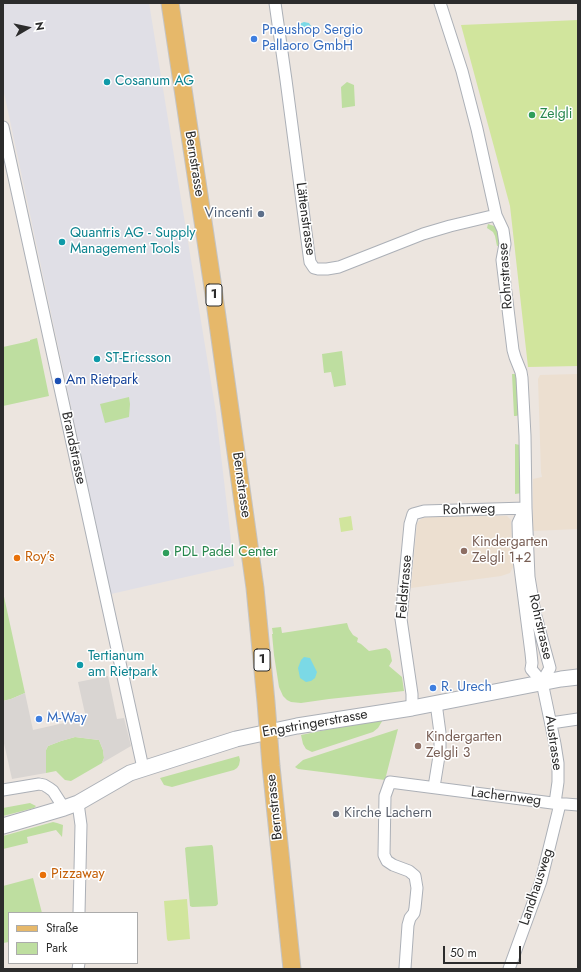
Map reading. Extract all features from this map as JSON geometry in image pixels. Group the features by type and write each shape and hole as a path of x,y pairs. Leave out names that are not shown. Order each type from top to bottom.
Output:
{"main road":[{"name":"Bernstrasse","path":"170,3 212,281 255,588 271,766 292,969"},
{"name":"Engstringerstrasse","path":"3,826 71,806 130,773 143,768 236,739 298,726 412,708 542,682 578,678"}],"street":[{"name":"Lättenstrasse","path":"275,3 310,262 314,268 327,270 339,267 423,234 496,215"},
{"name":"Rohrstrasse","path":"440,3 462,71 478,129 496,215 502,230 505,244 502,260 513,350 522,378 530,582 535,613 550,668 542,682 531,669 531,653 519,560 518,523 526,508"},
{"name":"Brandstrasse","path":"3,127 143,768"},
{"name":"Rohrweg","path":"413,514 424,511 526,508"},
{"name":"Feldstrasse","path":"412,708 412,694 401,620 411,520 413,514"},
{"name":"Austrasse","path":"542,682 558,763 558,804"},
{"path":"434,787 440,750 440,733 436,703"},
{"path":"551,723 578,719"},
{"name":"Lachernweg","path":"405,968 408,925 410,918 414,913 417,888 415,876 387,861 384,855 385,796 390,782 558,804 578,805"},
{"path":"3,790 39,784 44,785 71,806 81,825 79,912"},
{"name":"Landhausweg","path":"509,969 541,881 558,804"}],"shaded area":[{"path":"3,3 149,3 216,413 234,566 111,594 3,88"},
{"path":"578,374 578,529 533,531 533,479 542,477 538,379 540,375"},
{"name":"Kindergarten Zelgli 1+2","path":"507,516 511,520 513,567 510,573 501,576 411,588 417,523 420,520 430,517"},
{"path":"108,676 117,719 124,718 131,746 102,763 104,758 103,750 99,740 75,737 48,746 46,750 46,773 12,779 3,739 3,701 25,693 33,730 86,718 78,682"}],"green space":[{"name":"Zelgli","path":"578,20 578,366 528,367 510,206 461,25"},
{"path":"347,82 354,85 355,106 342,108 341,87"},
{"path":"488,224 494,226 500,231 501,245 497,246 493,232 487,228"},
{"path":"37,338 49,396 3,406 3,347"},
{"path":"342,351 346,385 334,387 331,372 324,373 322,354"},
{"path":"512,374 516,374 518,377 519,415 516,416 514,416"},
{"path":"129,397 129,417 105,423 100,404"},
{"path":"515,444 520,445 522,493 515,494"},
{"path":"351,516 353,530 341,532 339,518"},
{"path":"3,592 25,693 3,701"},
{"path":"347,623 353,635 358,638 357,642 369,651 386,648 390,651 392,661 389,666 402,677 404,691 301,703 287,700 283,696 279,687 272,628 281,627 282,633"},
{"path":"384,718 378,728 373,732 312,752 306,749 303,744 301,735"},
{"path":"398,729 385,780 298,769 295,767 303,760"},
{"path":"75,737 99,740 103,750 104,758 102,763 71,781 65,780 56,771 46,773 46,750 48,746"},
{"path":"239,756 239,765 234,770 172,787 164,785 160,778"},
{"path":"30,803 36,806 34,808 3,816 3,808"},
{"path":"53,822 63,825 62,837 56,830 27,837 28,843 3,849 3,836"},
{"path":"212,845 218,904 216,906 192,907 190,906 185,848"},
{"path":"33,878 42,912 8,912 8,942 3,943 3,886"},
{"path":"187,899 190,939 168,941 164,901"}],"water":[{"path":"304,22 309,23 311,26 309,29 300,33 297,32 296,28 299,24"},
{"path":"304,657 310,658 317,672 315,678 306,682 300,678 298,668"}],"place":[{"name":"Pneushop Sergio Pallaoro GmbH","path":"254,39"},
{"name":"Cosanum AG","path":"107,82"},
{"name":"Zelgli","path":"532,115"},
{"name":"Vincenti","path":"261,214"},
{"name":"Quantris AG - Supply Management Tools","path":"62,242"},
{"name":"ST-Ericsson","path":"97,359"},
{"name":"Am Rietpark","path":"58,381"},
{"name":"Kindergarten Zelgli 1+2","path":"464,551"},
{"name":"PDL Padel Center","path":"166,553"},
{"name":"Roy’s","path":"17,558"},
{"name":"Tertianum am Rietpark","path":"80,665"},
{"name":"R. Urech","path":"433,688"},
{"name":"M-Way","path":"39,719"},
{"name":"Kindergarten Zelgli 3","path":"418,746"},
{"name":"Kirche Lachern","path":"336,814"},
{"name":"Pizzaway","path":"43,875"}]}
